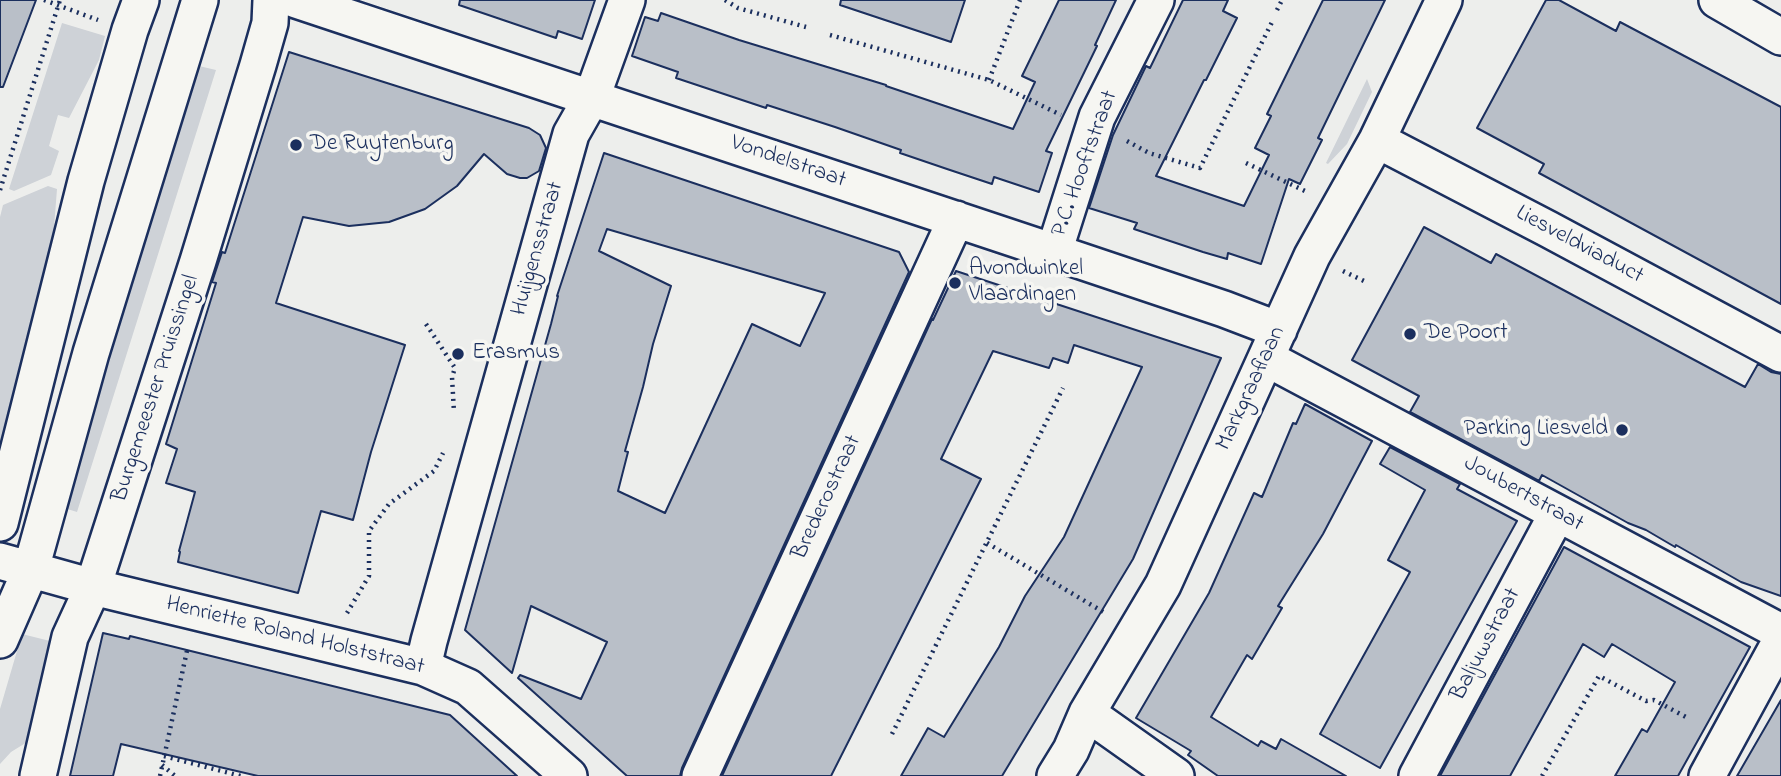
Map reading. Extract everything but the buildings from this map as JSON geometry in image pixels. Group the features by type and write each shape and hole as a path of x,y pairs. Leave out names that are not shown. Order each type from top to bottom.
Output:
{"street":[{"path":"0,523 86,181 141,0"},
{"path":"0,640 15,565 91,353 200,0"},
{"name":"Burgemeester Pruissingel","path":"38,776 70,637 93,587 198,261 270,23 271,0"},
{"name":"Vondelstraat","path":"296,0 1224,309 1273,344"},
{"name":"Huijgensstraat","path":"423,667 571,134 592,97 627,0"},
{"name":"P.C. Hooftstraat","path":"1054,252 1094,128 1156,0"},
{"name":"Markgraaflaan","path":"1055,776 1071,750 1087,713 1163,585 1312,256 1377,140 1444,0"},
{"path":"1717,0 1781,37"},
{"name":"Liesveldviaduct","path":"1377,140 1781,354"},
{"name":"Brederostraat","path":"700,776 956,219"},
{"name":"Joubertstraat","path":"1273,344 1557,514 1781,632"},
{"name":"Baljuwstraat","path":"1417,776 1557,514"},
{"name":"Henriette Roland Holststraat","path":"15,565 93,587 423,667 468,687 569,776"},
{"path":"1707,776 1781,640"},
{"path":"1087,713 1176,776"}],"path":[{"path":"44,0 104,22"},
{"path":"0,190 60,0"},
{"path":"725,0 738,8 806,27"},
{"path":"989,80 1020,0"},
{"path":"1277,10 1282,0"},
{"path":"830,35 989,80 1149,153 1200,168 1272,22"},
{"path":"1247,163 1305,191"},
{"path":"1341,270 1364,281"},
{"path":"426,324 455,368 452,377 454,414"},
{"path":"892,734 1063,388"},
{"path":"341,619 369,576 369,531 388,504 434,471 445,449"},
{"path":"987,543 1136,632"},
{"path":"160,776 188,645 184,642 191,610"},
{"path":"1542,776 1599,676 1646,701 1654,700 1686,717"},
{"path":"164,756 241,776"},
{"path":"162,765 175,776"}],"shaded area":[{"path":"62,23 105,36 99,60 69,118 58,115 49,146 59,151 51,175 14,191 9,189"},
{"path":"199,66 216,70 77,512 61,507"},
{"path":"1367,79 1372,92 1347,144 1328,164 1326,163"},
{"path":"48,186 57,189 51,266 0,466 0,217 3,205"},
{"path":"22,634 58,643 32,739 11,752 0,764 0,709"}],"place":[{"name":"De Ruytenburg","path":"296,145"},
{"name":"Avondwinkel Vlaardingen","path":"955,283"},
{"name":"De Poort","path":"1410,334"},
{"name":"Erasmus","path":"458,354"},
{"name":"Parking Liesveld","path":"1622,430"}]}
